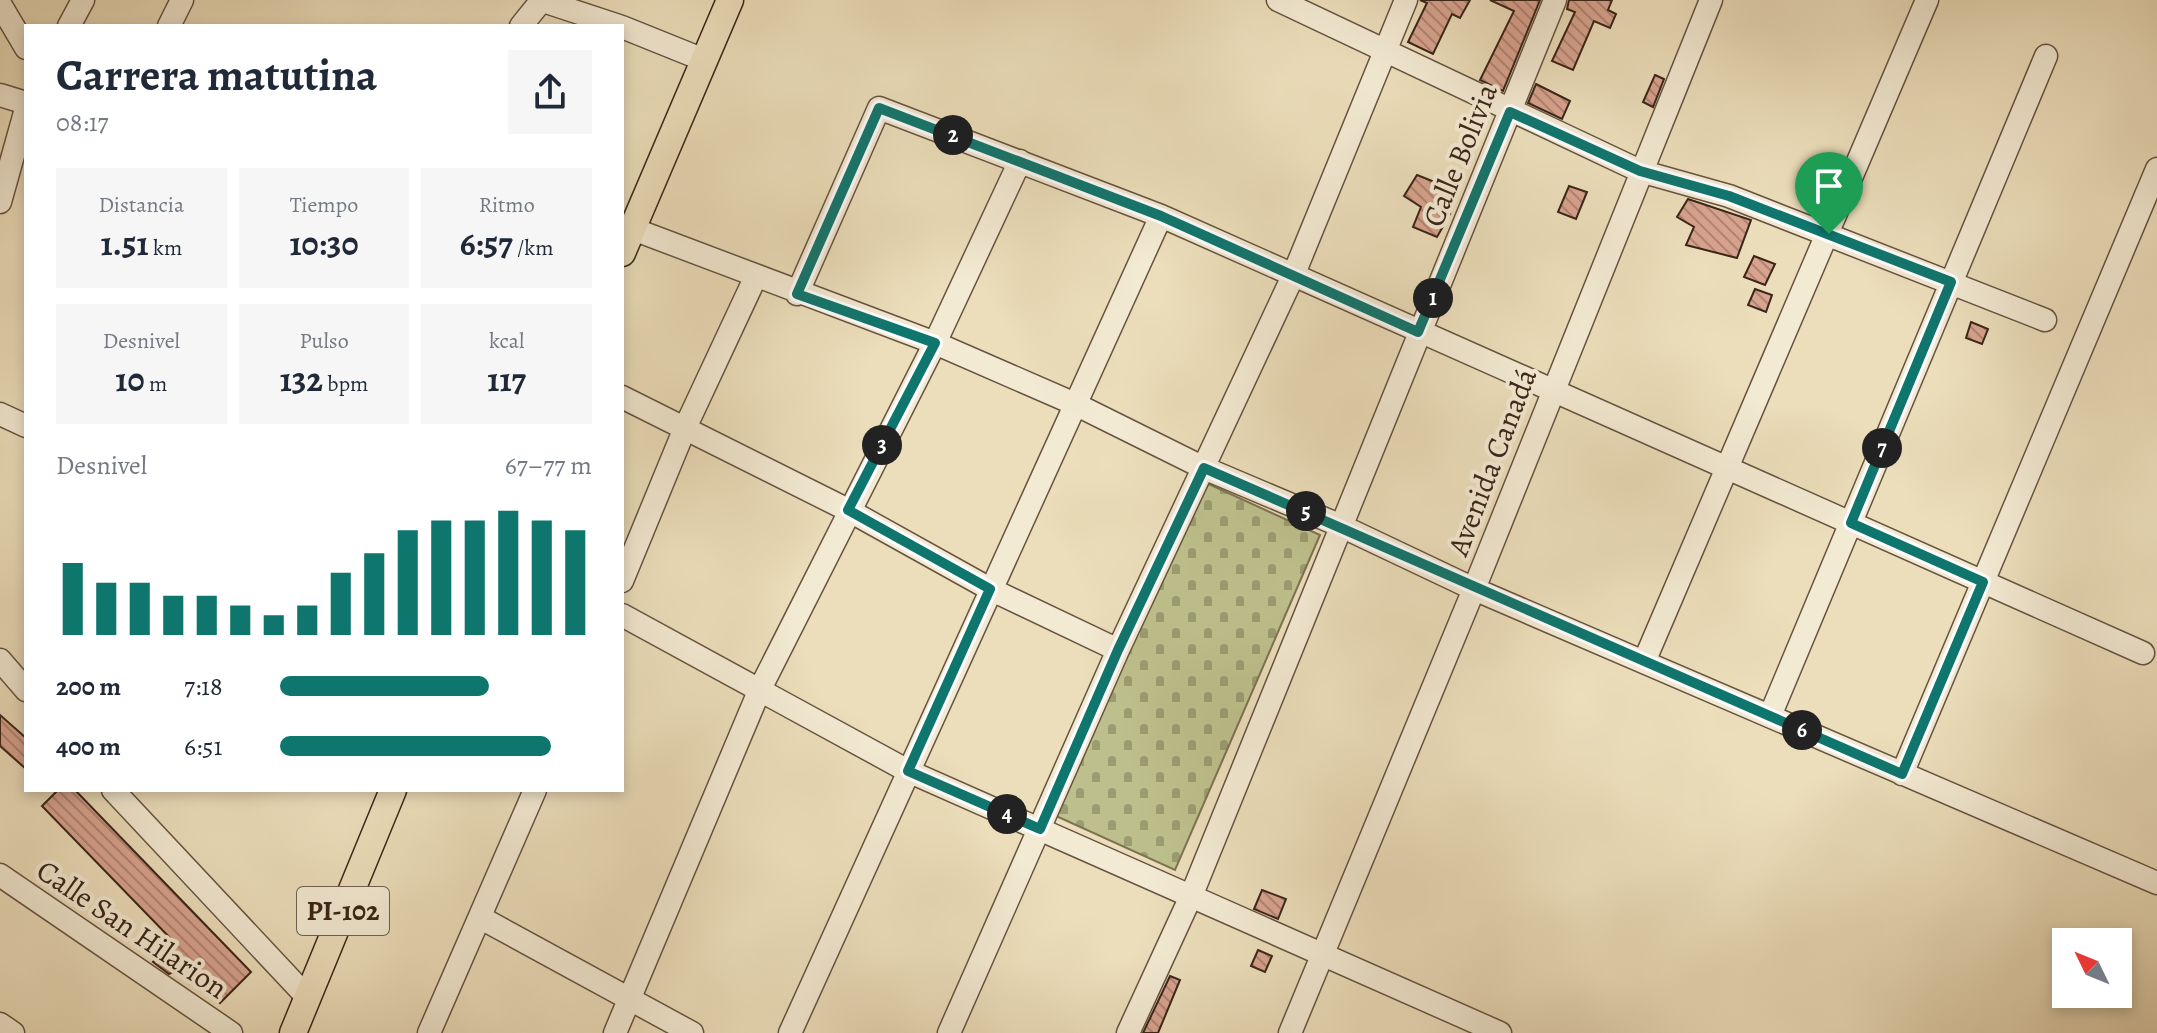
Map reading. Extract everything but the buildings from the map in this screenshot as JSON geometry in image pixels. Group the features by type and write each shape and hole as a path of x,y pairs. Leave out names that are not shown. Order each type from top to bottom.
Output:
{"main road":[{"path":"624,249 730,0"},
{"name":"PI-102","path":"293,1033 392,792"}],"street":[{"path":"22,0 22,38"},
{"path":"70,24 83,0"},
{"path":"170,24 182,0"},
{"path":"523,24 542,0 588,20"},
{"path":"1278,0 1640,171 1729,196 2045,320"},
{"path":"949,1033 1118,650 1293,276 1406,0"},
{"name":"Calle Bolivia","path":"1128,1033 1192,894 1339,525 1555,0"},
{"name":"Avenida Canadá","path":"1290,1033 1474,589 1711,0"},
{"path":"1644,662 1927,0"},
{"path":"0,4 22,38"},
{"path":"624,28 704,60"},
{"path":"1770,716 2046,56"},
{"path":"0,95 24,102"},
{"path":"797,294 879,108 1161,216 2143,653"},
{"path":"0,202 18,173 24,125"},
{"path":"615,1033 685,859 760,689 935,343 1020,161"},
{"path":"1902,774 2157,169"},
{"path":"790,1033 1161,216"},
{"path":"633,229 797,294 935,343 1075,404 1204,468 1339,525 1474,589 2157,883"},
{"path":"624,576 685,428 756,276"},
{"path":"624,398 848,510 990,589 1118,650"},
{"path":"0,414 24,425"},
{"path":"624,616 908,771 1325,953 1468,1026 1500,1033"},
{"path":"0,660 24,688"},
{"path":"117,792 307,997"},
{"path":"429,1033 534,792"},
{"name":"Calle San Hilarion","path":"0,875 231,1033"},
{"path":"481,918 692,1033"},
{"path":"0,1024 13,1033"}],"green space":[{"path":"1202,481 1320,535 1175,870 1056,816"}],"route":[{"path":"879,108 1161,216 1418,332 1510,112 1640,171 1729,196 1829,234 1951,282 1851,523 1983,582 1902,774 1474,589 1339,525 1204,468 1118,650 1040,829 908,771 990,589 848,510 935,343 797,294 879,108"}]}
